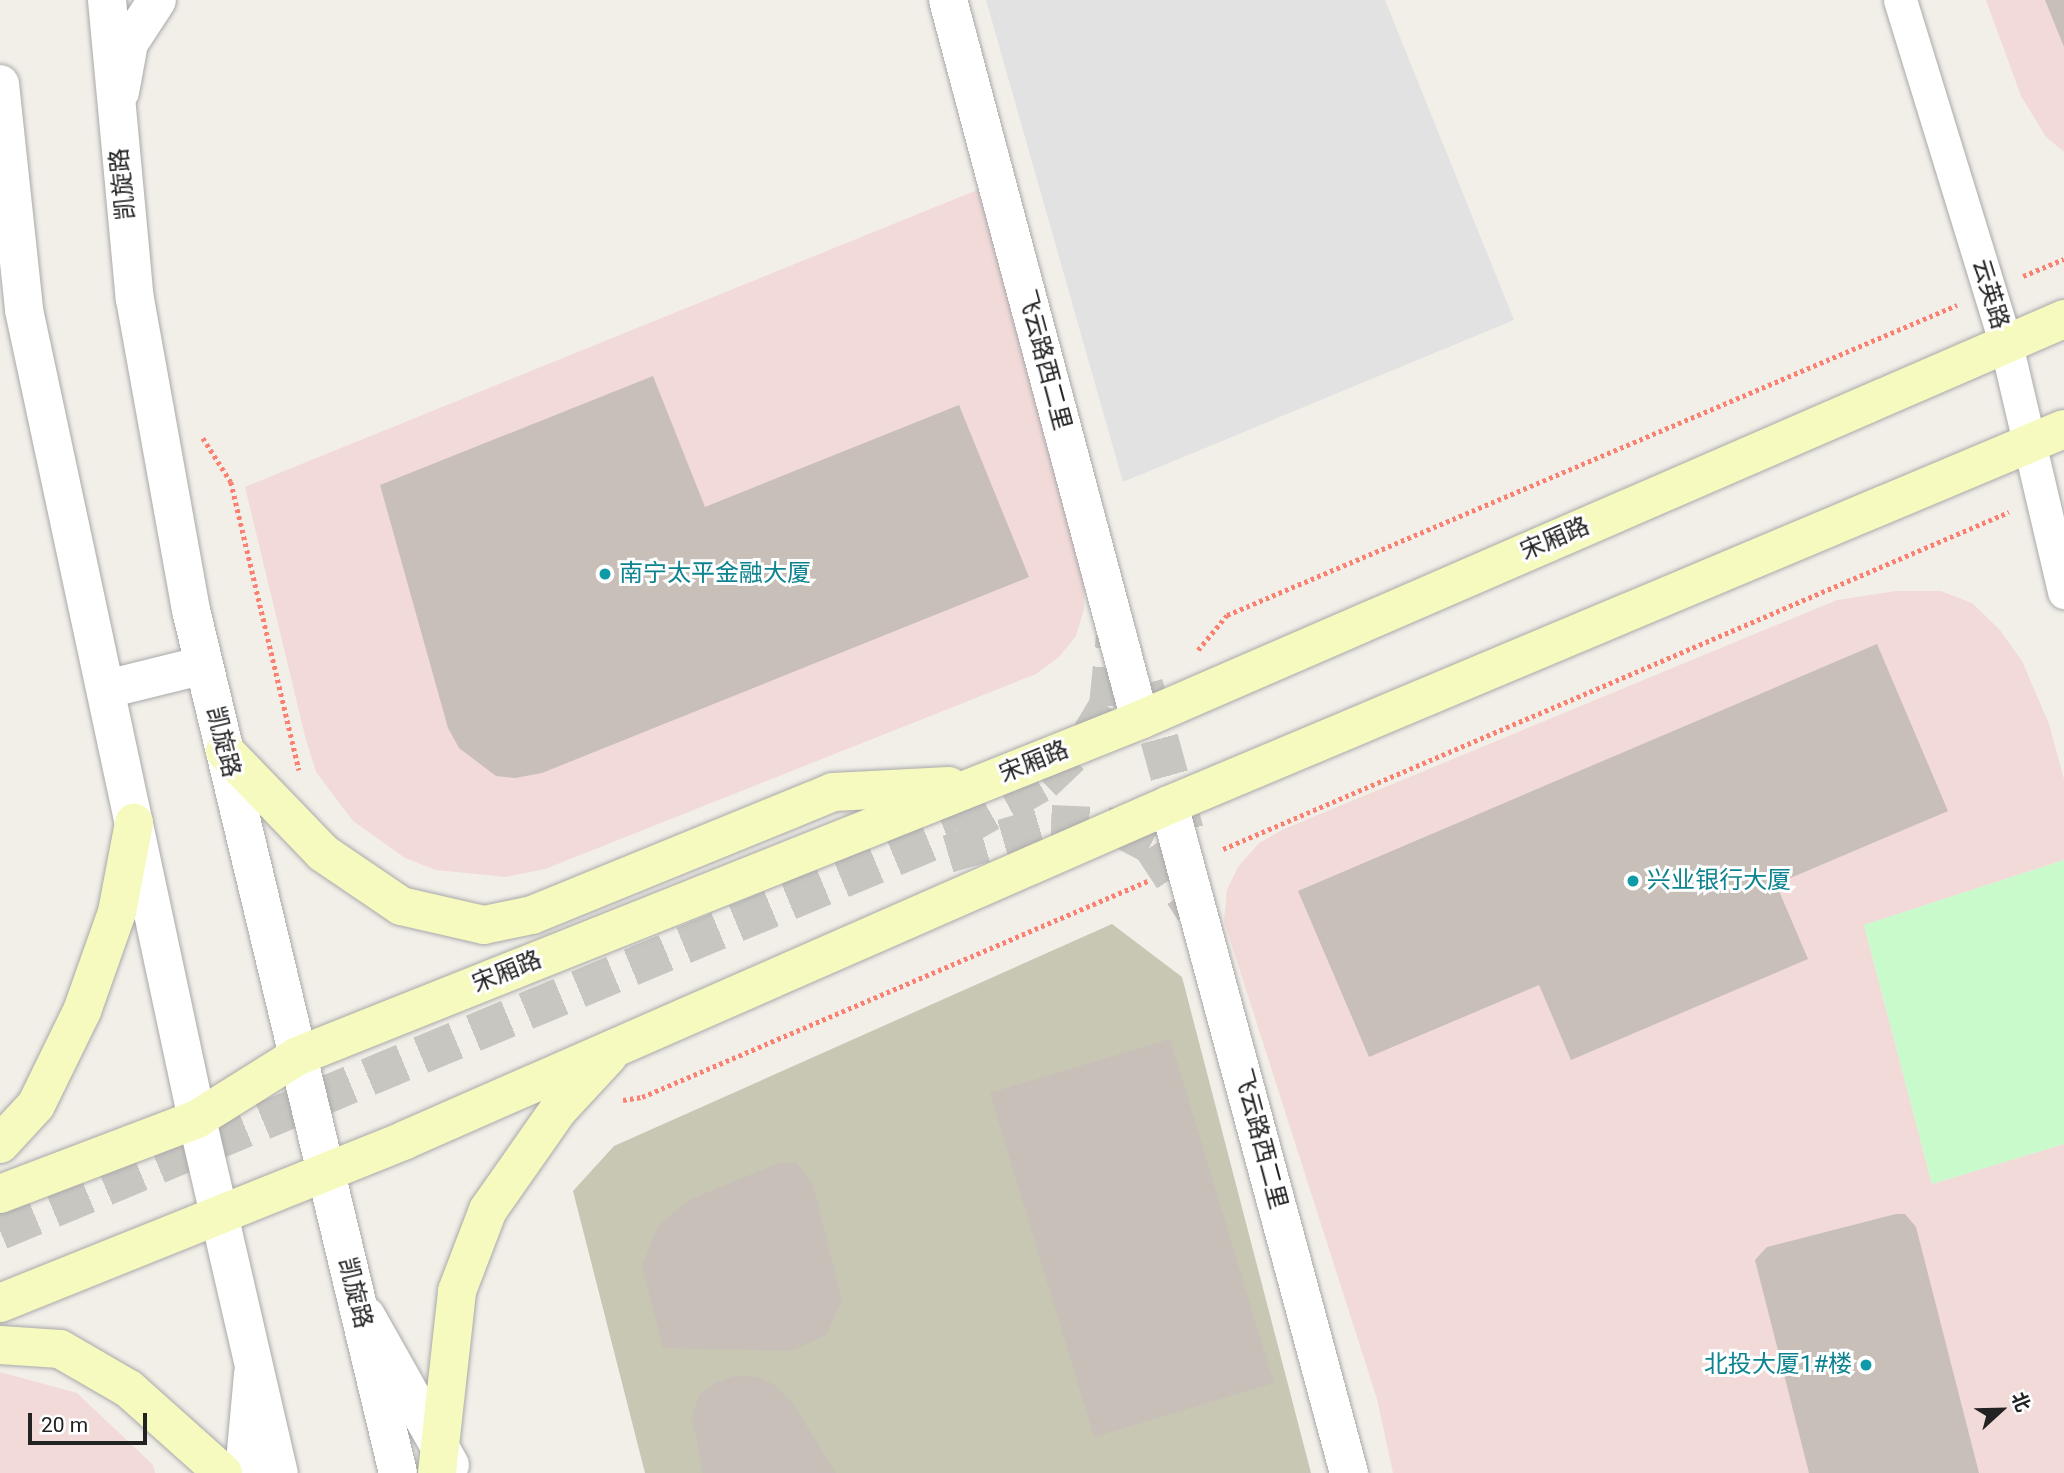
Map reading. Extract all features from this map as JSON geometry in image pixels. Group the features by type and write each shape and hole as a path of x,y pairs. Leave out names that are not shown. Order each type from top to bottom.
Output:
{"main road":[{"name":"宋厢路","path":"7,1187 197,1119 298,1056 1140,720 2064,319"},
{"path":"0,1303 324,1170 405,1140 622,1042 1169,806 2048,436"},
{"path":"225,751 323,853 401,906 484,925 532,915 833,792 979,784"},
{"path":"0,1144 36,1105 82,1011 117,912 134,823"},
{"path":"443,1464 457,1292 488,1210 558,1110 622,1042"},
{"path":"0,1345 60,1349 83,1362 129,1389 223,1473"}],"street":[{"name":"凯旋路","path":"107,0 135,299 204,665 398,1473"},
{"path":"116,111 129,43 157,0"},
{"name":"飞云路西二里","path":"948,0 1140,720"},
{"name":"云英路","path":"1900,0 2006,344 2048,436 2043,498 2064,592"},
{"path":"0,84 22,287 197,1119 221,1212 279,1473"},
{"path":"0,255 22,287"},
{"path":"107,689 204,665"},
{"name":"飞云路西二里","path":"1169,806 1187,864 1349,1473"},
{"path":"358,1302 443,1464"},
{"path":"244,1473 254,1365"}],"path":[{"path":"1192,657 1227,615 2064,259"},
{"path":"195,426 231,482 301,779"},
{"path":"618,1101 642,1097 2043,498"}],"shaded area":[{"path":"986,0 1385,0 1514,320 1123,482"},
{"path":"1986,0 2064,0 2064,152 2046,137 2021,96"},
{"name":"南宁太平金融大厦","path":"982,188 1085,573 1084,609 1076,636 1059,657 1036,674 545,869 506,877 436,870 405,858 353,821 316,772 245,487"},
{"name":"兴业银行大厦","path":"1896,591 1941,591 1972,603 2000,630 2022,661 2049,724 2064,779 2064,860 1864,925 1932,1184 2064,1144 2064,1473 1393,1473 1377,1399 1224,921 1227,890 1238,867 1259,843 1284,829 1837,600"},
{"path":"1112,924 1182,977 1311,1473 645,1473 573,1191 614,1146"},
{"path":"0,1372 77,1393 153,1465 155,1473 0,1473"}],"green space":[{"path":"2064,860 2064,1144 1932,1184 1864,925"}],"building":[{"path":"2045,0 2064,0 2064,47"},
{"path":"653,376 705,507 959,405 1029,577 542,773 515,778 496,776 459,748 448,728 380,485"},
{"path":"1877,644 1948,811 1776,884 1808,959 1571,1060 1539,985 1369,1057 1298,891"},
{"path":"1170,1039 1274,1383 1094,1437 990,1093"},
{"path":"779,1163 796,1163 813,1184 842,1300 826,1335 791,1351 663,1348 642,1266 658,1226 689,1200"},
{"name":"北投大厦1#楼","path":"1905,1214 1916,1227 1979,1473 1809,1473 1755,1260 1767,1247"},
{"path":"735,1376 759,1377 776,1386 793,1404 836,1473 703,1473 692,1417 699,1395 714,1383"}],"tunnel":[{"path":"0,1231 957,831 1043,782 1088,739 1108,706 1115,636"},
{"path":"1144,684 1185,832"},
{"path":"948,854 1051,824 1117,827 1152,846 1194,910"}],"place":[{"name":"南宁太平金融大厦","path":"605,574"},
{"name":"兴业银行大厦","path":"1633,881"},
{"name":"北投大厦1#楼","path":"1866,1365"}]}
